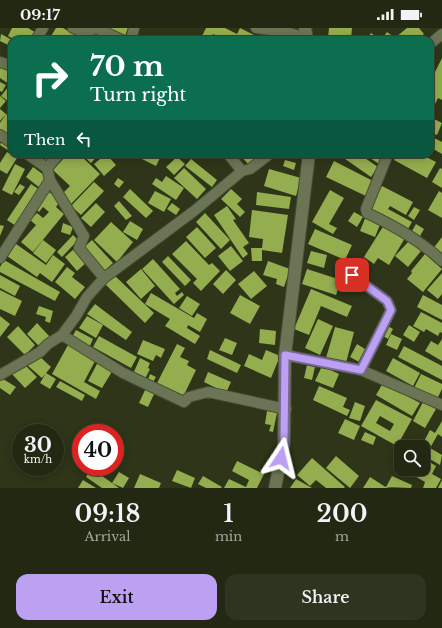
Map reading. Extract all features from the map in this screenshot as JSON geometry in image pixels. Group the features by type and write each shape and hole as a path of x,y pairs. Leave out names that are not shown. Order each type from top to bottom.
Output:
{"street":[{"path":"73,28 82,36"},
{"path":"84,36 96,28 113,36"},
{"path":"256,28 306,35"},
{"path":"434,41 442,34"},
{"path":"33,158 47,168 50,180 84,236 80,248 104,278"},
{"path":"47,168 56,158"},
{"path":"231,158 242,171"},
{"path":"0,375 40,352 48,344 62,335 76,316 87,297 104,278 188,215 242,171 250,169 265,158"},
{"path":"275,488 284,443 286,409 285,355 308,158"},
{"path":"385,158 366,209 367,213 409,234 430,250 442,262"},
{"path":"0,258 50,180"},
{"path":"352,275 387,301 391,310 361,370"},
{"path":"62,335 123,372 184,402 189,397 208,392 286,409"},
{"path":"285,355 361,370 442,405"}],"building":[{"path":"12,28 28,28 38,34 37,36 8,36"},
{"path":"56,28 63,28 77,36 51,36"},
{"path":"104,28 128,28 125,36"},
{"path":"206,28 225,28 237,34 240,28 256,36 217,36 213,34 212,36 202,36"},
{"path":"329,28 352,28 351,36 328,36"},
{"path":"407,28 419,28 424,34 422,36 397,36"},
{"path":"96,31 106,36 94,36"},
{"path":"387,32 392,36 384,36"},
{"path":"1,34 8,38 8,45 0,41"},
{"path":"442,58 442,100 438,98 434,106 434,74"},
{"path":"3,64 8,67 8,83 0,78 0,69"},
{"path":"0,82 6,85 2,92 0,91"},
{"path":"8,87 8,101 1,96"},
{"path":"0,96 6,101 0,108"},
{"path":"0,109 6,114 0,121"},
{"path":"6,114 8,115 8,139 0,133 0,123"},
{"path":"434,119 442,123 437,135 434,134"},
{"path":"434,138 442,142 442,154 434,149"},
{"path":"2,139 8,143 8,150 0,145"},
{"path":"7,152 8,158 17,158 7,174 0,170 0,163"},
{"path":"40,158 53,158 49,164"},
{"path":"64,158 83,158 100,174 71,204 61,195 70,186 53,170"},
{"path":"85,158 95,158 91,163"},
{"path":"101,158 110,158 116,165 104,176 94,164"},
{"path":"140,158 160,158 156,166"},
{"path":"176,158 178,158 185,164 174,175 166,167"},
{"path":"243,158 256,158 249,165"},
{"path":"344,158 365,158 378,167 371,177"},
{"path":"370,158 381,158 379,164"},
{"path":"395,158 428,158 436,162 427,178 394,160"},
{"path":"191,159 217,180 212,187 185,166"},
{"path":"285,160 296,163 294,170 283,166"},
{"path":"334,161 375,182 368,197 326,177"},
{"path":"15,164 25,169 12,195 2,190"},
{"path":"33,167 48,178 40,188 26,177"},
{"path":"184,168 206,189 197,199 174,178"},
{"path":"440,168 442,169 442,188 432,182"},
{"path":"269,169 301,178 296,196 264,186"},
{"path":"166,176 184,188 176,200 152,184 156,178 162,182"},
{"path":"118,178 124,182 119,188 114,184"},
{"path":"94,182 104,191 81,215 71,206"},
{"path":"20,184 25,187 19,195 14,192"},
{"path":"31,184 40,190 16,226 7,220"},
{"path":"382,186 413,202 406,215 390,206 388,209 412,222 408,229 370,209"},
{"path":"130,189 153,211 146,218 123,197"},
{"path":"231,189 242,199 237,204 245,212 240,217 221,199"},
{"path":"330,190 344,198 329,224 337,228 333,234 312,222"},
{"path":"155,191 171,199 164,212 148,203"},
{"path":"439,191 442,193 442,218 428,210"},
{"path":"49,192 60,201 56,207 64,214 33,252 21,242 36,225 30,220 37,213 43,218 49,212 43,207 39,212 36,209"},
{"path":"257,192 291,197 289,209 256,205"},
{"path":"119,201 132,216 126,220 114,206"},
{"path":"96,203 105,212 91,227 81,218"},
{"path":"172,203 180,209 176,215 167,209"},
{"path":"227,206 236,219 233,220 249,243 243,247 248,254 243,258 214,215"},
{"path":"414,207 420,210 414,220 408,216"},
{"path":"252,210 288,215 282,253 262,250 262,261 252,261 251,248 262,248 263,239 249,237"},
{"path":"354,212 363,217 357,227 348,221"},
{"path":"205,213 230,240 221,249 196,222"},
{"path":"366,216 381,222 375,237 360,231"},
{"path":"130,221 143,229 137,240 123,232"},
{"path":"111,222 133,242 117,262 94,240"},
{"path":"63,223 73,227 70,235 61,232"},
{"path":"416,224 424,229 420,236 412,231"},
{"path":"0,225 4,226 0,236"},
{"path":"384,225 405,238 389,265 378,258 374,264 364,257"},
{"path":"197,227 216,248 205,258 186,237"},
{"path":"315,229 352,245 345,260 308,244"},
{"path":"73,235 78,240 62,257 57,252"},
{"path":"442,237 442,258 432,250"},
{"path":"43,240 56,250 46,263 33,253"},
{"path":"92,240 113,263 103,272 82,249"},
{"path":"186,241 209,265 212,263 220,271 201,291 193,283 197,279 172,254"},
{"path":"409,241 421,251 408,267 395,256"},
{"path":"16,244 46,265 53,255 65,264 52,282 40,273 37,277 7,256"},
{"path":"231,246 243,261 230,271 218,256"},
{"path":"76,247 88,261 77,271 65,257"},
{"path":"311,251 327,255 324,268 307,263"},
{"path":"425,254 442,269 423,292 407,279 412,273 411,271"},
{"path":"168,256 191,280 185,286 162,262"},
{"path":"153,259 180,289 175,293 177,296 182,292 184,295 174,304 142,269"},
{"path":"4,260 60,292 55,301 0,272 0,267"},
{"path":"268,261 290,269 284,287 276,284 277,279 263,275"},
{"path":"67,267 75,273 72,277 85,287 75,299 55,282"},
{"path":"141,269 155,286 141,299 126,282"},
{"path":"307,269 341,280 336,295 302,284"},
{"path":"226,270 236,280 223,294 213,284"},
{"path":"254,271 267,286 251,299 238,284"},
{"path":"442,273 442,294 438,299 427,290"},
{"path":"0,275 20,286 15,296 0,288"},
{"path":"114,275 154,313 145,323 105,284"},
{"path":"311,289 352,306 347,317 321,306 309,335 294,329"},
{"path":"0,290 22,301 15,316 0,309"},
{"path":"151,293 194,318 197,313 207,319 200,332 188,325 187,328 200,336 195,344 165,326 170,319 145,304"},
{"path":"240,295 260,306 250,324 230,313"},
{"path":"423,295 442,305 442,320 417,307"},
{"path":"187,296 200,304 192,316 179,308"},
{"path":"95,304 132,332 126,340 87,314"},
{"path":"39,306 53,311 50,323 45,321 46,317 36,314"},
{"path":"421,312 442,323 442,333 440,332 438,336 426,329 424,332 413,326"},
{"path":"0,316 10,324 0,337"},
{"path":"87,316 103,325 96,338 79,328"},
{"path":"318,319 333,326 320,355 305,348"},
{"path":"37,323 50,337 40,347 27,334"},
{"path":"409,325 420,332 414,342 403,335"},
{"path":"18,326 35,345 25,355 7,337"},
{"path":"388,326 393,329 388,339 383,336"},
{"path":"335,327 354,332 346,363 326,358"},
{"path":"260,329 276,331 275,345 259,343"},
{"path":"76,330 93,339 89,348 71,339"},
{"path":"391,334 402,339 397,350 386,345"},
{"path":"99,336 137,357 131,368 93,347"},
{"path":"225,338 237,343 232,355 219,350"},
{"path":"442,339 442,361 425,351 431,341 438,345"},
{"path":"143,340 165,349 161,358 156,355 153,361 137,354"},
{"path":"177,344 185,348 180,357 189,361 187,365 196,370 182,399 156,385"},
{"path":"357,344 368,351 361,363 350,357"},
{"path":"68,345 95,361 84,382 100,391 96,399 52,374"},
{"path":"404,346 442,366 442,380 398,357"},
{"path":"210,350 241,365 237,373 207,359"},
{"path":"266,350 280,356 271,378 244,366 249,354 262,360"},
{"path":"37,354 51,367 42,378 27,365"},
{"path":"140,358 150,363 148,368 150,369 145,379 133,374"},
{"path":"393,358 420,373 413,386 386,371"},
{"path":"98,362 113,370 102,388 88,381"},
{"path":"23,363 37,377 25,388 12,374"},
{"path":"307,365 315,367 312,380 304,378"},
{"path":"322,366 339,374 333,388 315,381"},
{"path":"208,372 231,382 226,393 204,382"},
{"path":"46,373 56,379 50,389 40,383"},
{"path":"150,374 156,377 152,384 147,382"},
{"path":"421,374 442,384 442,389 437,399 414,388"},
{"path":"0,377 16,387 10,395 0,388"},
{"path":"60,381 85,395 82,401 56,387"},
{"path":"383,383 420,403 412,416 376,395"},
{"path":"319,386 347,398 343,407 350,410 347,416 313,400"},
{"path":"146,388 155,392 148,407 139,403"},
{"path":"376,400 412,419 400,440 394,440 394,444 361,426","holes":["380,416 394,424 390,431 376,423"]},
{"path":"355,402 365,406 360,421 349,418"},
{"path":"423,402 436,409 425,428 413,421"},
{"path":"267,411 277,413 273,432 269,431 271,425 265,424"},
{"path":"345,419 360,426 354,440 338,433"},
{"path":"442,421 442,437 438,434 430,448 430,440 425,440 430,430 435,433"},
{"path":"365,432 376,437 373,445 361,440"},
{"path":"430,448 442,455 440,465 430,459"},
{"path":"336,456 359,476 350,488 326,468"},
{"path":"312,458 345,487 326,488 316,480 310,486 297,475"},
{"path":"237,461 264,474 257,488 224,488 229,479 246,487 249,480 232,471"},
{"path":"430,462 436,466 432,474 441,479 436,488 423,488 425,482 415,476 430,476"},
{"path":"177,470 195,478 191,488 172,481"},
{"path":"140,474 161,483 159,488 134,488"},
{"path":"124,475 129,478 123,488 112,483 116,476"},
{"path":"102,476 119,488 102,488 86,477"},
{"path":"203,476 222,487 206,488 198,484"},
{"path":"392,476 412,485 411,488 386,487"},
{"path":"370,477 384,486 388,488 363,488"},
{"path":"296,479 312,488 290,488"},
{"path":"83,480 96,488 78,488"},
{"path":"442,480 442,488 438,488"}],"route":[{"path":"281,458 284,443 286,409 285,355 361,370 376,337 389,316 391,310 387,301 352,275"}]}
